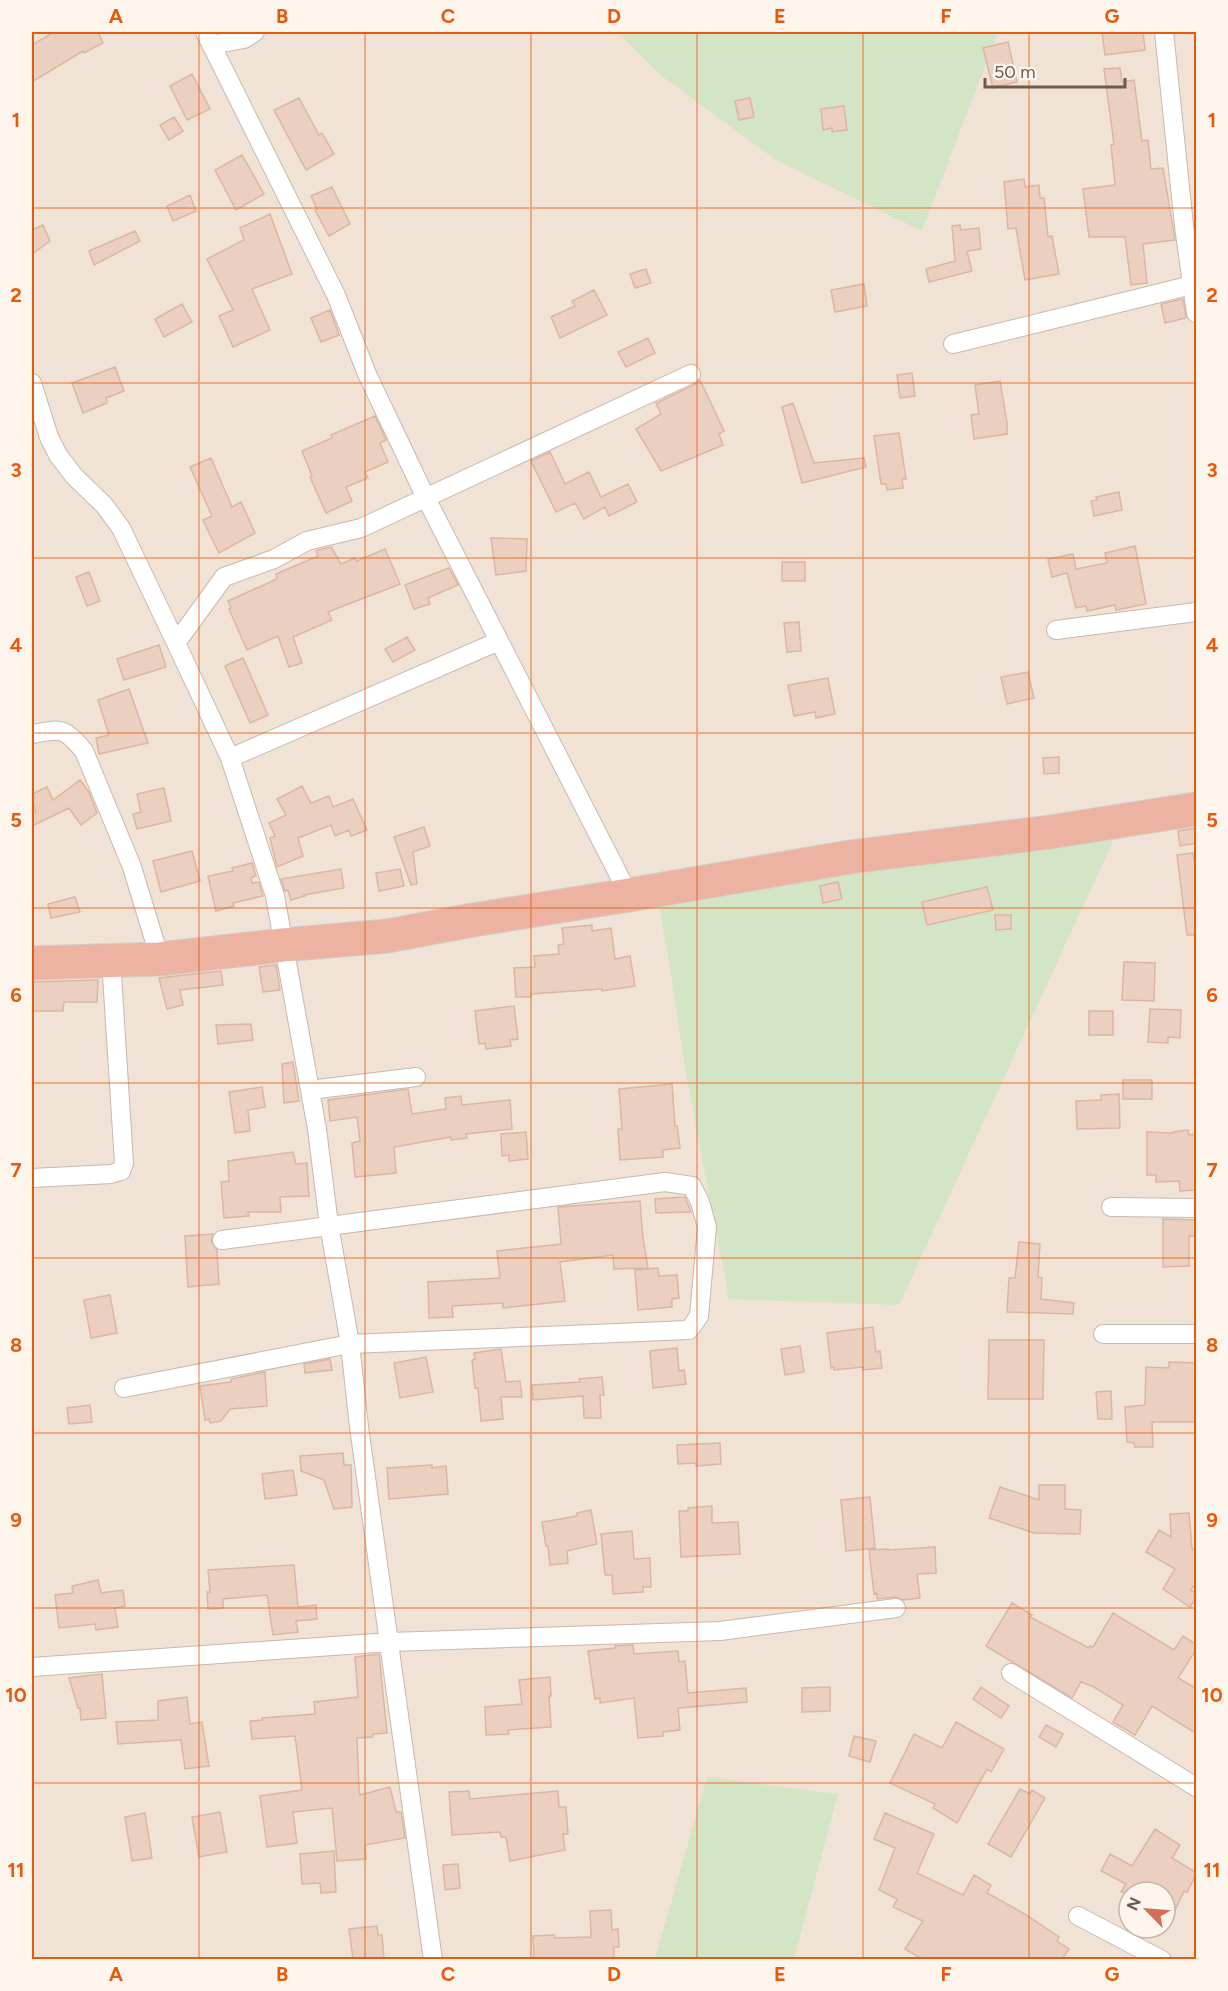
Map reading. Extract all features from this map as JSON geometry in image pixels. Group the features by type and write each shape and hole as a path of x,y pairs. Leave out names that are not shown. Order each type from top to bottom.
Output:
{"highway":[{"path":"32,963 160,960 283,945 387,936 850,856 1050,832 1197,809"}],"street":[{"path":"255,32 244,39 208,38 336,295 367,374 426,498 629,895"},
{"path":"1164,32 1184,226 1197,313"},
{"path":"953,344 1194,284"},
{"path":"176,643 224,577 274,559 307,541 361,528 691,374"},
{"path":"32,383 49,437 58,455 74,476 104,505 121,528 176,643 230,758 276,896 317,1129 329,1226 350,1344 359,1427 433,1959"},
{"path":"1056,630 1197,612"},
{"path":"230,758 499,641"},
{"path":"32,734 59,730 70,735 84,750 132,867 160,960"},
{"path":"32,1178 111,1174 121,1171 124,1163 111,960"},
{"path":"310,1090 416,1077"},
{"path":"124,1388 350,1344 689,1330 699,1316 706,1227 700,1202 692,1186 665,1182 222,1240"},
{"path":"1111,1207 1197,1208"},
{"path":"1103,1334 1197,1334"},
{"path":"32,1667 390,1642 720,1631 896,1608"},
{"path":"1011,1673 1197,1787"},
{"path":"1078,1916 1162,1959"}],"shaded area":[{"path":"32,32 1196,32 1196,1959 32,1960"}],"green space":[{"path":"617,32 998,32 922,231 776,160 659,74"},
{"path":"1114,839 899,1305 729,1299 685,1068 659,907 821,876"},
{"path":"707,1777 838,1794 794,1959 655,1959"}],"building":[{"path":"54,32 98,32 103,43 84,53 83,51 32,82 32,45"},
{"path":"1102,32 1143,32 1145,50 1105,55"},
{"path":"1008,42 1017,82 993,88 983,48"},
{"path":"1120,68 1122,82 1134,80 1142,141 1148,140 1151,169 1163,168 1175,240 1143,244 1147,283 1131,285 1125,237 1089,237 1083,189 1115,185 1111,145 1114,144 1104,69"},
{"path":"192,74 210,109 187,120 170,86"},
{"path":"299,98 319,135 322,133 334,154 306,170 274,110"},
{"path":"750,98 754,117 739,120 735,101"},
{"path":"844,106 847,130 832,132 832,128 823,130 821,109"},
{"path":"174,117 183,131 169,140 160,125"},
{"path":"242,155 264,194 236,210 215,170"},
{"path":"1024,179 1025,187 1039,185 1040,198 1044,198 1048,237 1052,236 1059,274 1025,280 1016,228 1008,229 1004,182"},
{"path":"332,187 350,224 329,236 315,210 317,209 311,196"},
{"path":"190,195 196,211 173,221 167,206"},
{"path":"270,214 292,274 252,289 270,330 233,347 219,316 233,310 207,259 244,240 240,228"},
{"path":"43,225 50,241 32,254 32,230"},
{"path":"960,225 961,230 979,228 981,249 967,251 972,271 929,282 926,269 955,261 952,226"},
{"path":"135,231 140,241 94,265 89,251"},
{"path":"646,269 651,283 635,288 630,274"},
{"path":"864,284 867,306 835,312 831,290"},
{"path":"594,290 607,315 560,338 551,317 575,306 572,301"},
{"path":"1183,299 1186,318 1165,323 1161,304"},
{"path":"182,304 192,322 164,337 155,319"},
{"path":"330,310 339,335 321,342 311,318"},
{"path":"648,338 655,353 626,367 618,352"},
{"path":"115,367 124,391 106,398 107,403 83,413 72,383"},
{"path":"912,373 915,396 900,398 897,375"},
{"path":"700,380 724,431 719,434 723,445 661,471 636,429 661,414 656,403"},
{"path":"1000,381 1007,434 974,439 971,415 979,414 975,385"},
{"path":"793,403 814,463 864,458 866,467 802,483 782,407"},
{"path":"375,416 386,440 380,443 388,462 365,472 368,478 346,487 352,501 326,513 310,477 312,476 302,451 332,438 331,435"},
{"path":"899,433 906,479 902,479 903,488 887,490 886,484 881,484 874,436"},
{"path":"550,452 565,484 589,472 601,497 628,484 637,502 609,516 605,507 584,519 575,503 556,512 531,461"},
{"path":"211,458 232,507 241,502 255,533 219,553 203,520 212,516 190,467"},
{"path":"1119,492 1122,510 1094,516 1091,501 1097,500 1096,497"},
{"path":"491,538 527,539 526,571 496,575"},
{"path":"1135,546 1146,604 1116,610 1115,605 1087,611 1086,606 1076,608 1067,573 1052,577 1048,559 1073,554 1076,569 1107,563 1105,553"},
{"path":"331,547 341,564 355,558 357,561 385,549 400,584 328,612 332,620 293,637 302,663 289,667 278,636 247,650 229,609 231,608 228,601 277,579 276,574 318,556 316,551"},
{"path":"782,562 805,562 805,581 782,581"},
{"path":"449,568 458,585 428,598 430,604 414,609 405,585"},
{"path":"89,572 100,601 87,606 76,577"},
{"path":"799,622 801,651 787,652 784,623"},
{"path":"407,637 415,650 393,662 385,649"},
{"path":"159,645 166,667 124,680 117,659"},
{"path":"243,658 268,715 250,723 225,666"},
{"path":"1028,672 1034,698 1007,704 1001,677"},
{"path":"828,678 835,714 816,718 815,712 794,716 788,685"},
{"path":"129,689 148,743 99,754 96,738 109,735 98,700"},
{"path":"1059,757 1059,773 1044,774 1043,758"},
{"path":"80,780 89,792 97,813 81,825 69,808 32,826 32,815 36,812 32,794 47,787 53,800"},
{"path":"302,786 311,803 329,796 333,807 353,799 367,830 351,836 349,830 335,836 331,825 298,838 303,856 277,867 270,838 275,836 269,823 286,815 277,799"},
{"path":"164,788 171,821 137,829 133,814 141,812 137,794"},
{"path":"424,827 430,846 413,852 417,884 411,885 394,837"},
{"path":"1197,828 1197,843 1180,846 1178,831"},
{"path":"192,851 200,881 161,892 153,861"},
{"path":"1193,853 1197,879 1197,935 1187,935 1177,855"},
{"path":"252,863 256,876 251,878 252,883 259,882 263,896 233,903 234,906 216,911 208,876 233,871 232,868"},
{"path":"341,869 344,888 304,895 291,900 281,879"},
{"path":"400,869 404,886 379,891 376,873"},
{"path":"838,882 842,899 823,903 820,886"},
{"path":"987,887 993,910 927,925 922,902"},
{"path":"75,897 80,912 51,918 48,904"},
{"path":"995,915 1011,915 1011,929 996,930"},
{"path":"592,925 592,931 611,928 615,959 630,956 635,986 602,991 602,989 516,997 514,968 535,967 534,956 559,954 558,945 564,944 562,928"},
{"path":"1124,962 1155,963 1154,1001 1122,1000"},
{"path":"276,965 280,990 263,992 259,967"},
{"path":"221,971 223,985 180,990 183,1005 167,1009 159,978"},
{"path":"98,980 97,1002 64,1002 63,1011 32,1011 32,982"},
{"path":"514,1006 518,1039 510,1040 511,1046 486,1049 485,1043 479,1044 475,1011"},
{"path":"1150,1009 1181,1010 1180,1038 1168,1037 1168,1043 1148,1042"},
{"path":"1089,1011 1113,1011 1113,1035 1089,1035"},
{"path":"251,1024 253,1040 218,1044 216,1025"},
{"path":"293,1062 299,1101 284,1103 282,1064"},
{"path":"1123,1080 1152,1080 1152,1099 1123,1099"},
{"path":"672,1084 675,1126 677,1126 680,1148 663,1150 663,1157 620,1160 618,1129 622,1129 619,1089"},
{"path":"262,1087 265,1107 248,1110 250,1131 235,1133 229,1092"},
{"path":"408,1089 412,1114 446,1109 445,1098 461,1096 462,1105 510,1100 512,1129 466,1134 467,1138 451,1140 451,1137 394,1147 396,1173 355,1177 352,1143 360,1141 357,1117 330,1121 328,1100"},
{"path":"1119,1094 1120,1128 1077,1129 1076,1101 1101,1100 1101,1095"},
{"path":"1188,1130 1189,1135 1197,1134 1197,1190 1180,1191 1179,1181 1156,1182 1156,1175 1147,1175 1147,1132 1173,1133"},
{"path":"526,1132 528,1159 509,1161 509,1155 502,1156 501,1134"},
{"path":"293,1152 296,1164 307,1163 309,1196 280,1197 281,1212 248,1212 249,1216 224,1218 221,1182 229,1181 228,1161"},
{"path":"685,1197 691,1212 656,1213 655,1199"},
{"path":"640,1201 648,1268 614,1269 613,1255 560,1262 565,1301 503,1308 503,1303 452,1306 453,1317 429,1318 428,1282 500,1278 497,1251 561,1244 558,1207"},
{"path":"1163,1219 1197,1220 1197,1236 1189,1236 1189,1266 1163,1267"},
{"path":"213,1234 211,1241 217,1250 219,1284 188,1287 185,1236"},
{"path":"1019,1242 1040,1244 1038,1277 1042,1278 1041,1299 1074,1303 1073,1314 1007,1312 1009,1278 1015,1278"},
{"path":"658,1268 659,1276 677,1275 679,1298 672,1299 672,1307 638,1310 635,1270"},
{"path":"110,1295 117,1333 91,1338 84,1300"},
{"path":"873,1327 876,1352 880,1351 882,1368 834,1370 834,1367 831,1368 827,1333"},
{"path":"989,1340 1044,1340 1043,1399 988,1399"},
{"path":"800,1346 804,1372 785,1375 781,1349"},
{"path":"677,1348 679,1371 684,1370 686,1384 653,1388 650,1351"},
{"path":"501,1349 506,1382 520,1381 522,1397 501,1397 503,1419 481,1421 478,1388 475,1388 472,1360 475,1359 474,1353"},
{"path":"426,1357 433,1392 400,1398 394,1363"},
{"path":"330,1359 332,1370 305,1373 304,1364"},
{"path":"1169,1362 1197,1363 1197,1422 1152,1422 1153,1447 1135,1447 1134,1443 1127,1442 1125,1407 1145,1405 1146,1367 1169,1368"},
{"path":"265,1372 267,1406 230,1409 221,1421 210,1423 209,1419 205,1420 200,1386 231,1382 231,1379"},
{"path":"602,1377 604,1395 600,1395 601,1418 584,1418 583,1396 533,1400 532,1385 580,1382 579,1379"},
{"path":"1111,1391 1112,1419 1098,1419 1096,1392"},
{"path":"90,1405 92,1422 69,1424 67,1408"},
{"path":"720,1443 721,1464 696,1466 696,1463 678,1464 677,1445"},
{"path":"343,1453 344,1465 351,1465 352,1507 334,1509 324,1480 301,1471 300,1456"},
{"path":"432,1465 432,1468 446,1466 448,1494 389,1499 387,1468"},
{"path":"293,1470 297,1495 265,1499 262,1474"},
{"path":"1039,1485 1065,1485 1065,1509 1081,1510 1080,1534 1034,1533 989,1518 1000,1487 1039,1500"},
{"path":"870,1497 875,1548 846,1551 841,1500"},
{"path":"712,1506 712,1523 738,1522 740,1554 681,1557 679,1511"},
{"path":"591,1510 597,1544 567,1551 568,1563 550,1565 542,1522 577,1516 577,1513"},
{"path":"1189,1513 1192,1549 1197,1551 1197,1581 1191,1590 1197,1596 1190,1607 1163,1589 1175,1569 1146,1552 1159,1530 1171,1537 1170,1514"},
{"path":"632,1531 634,1559 650,1558 651,1587 643,1587 643,1592 613,1594 612,1575 605,1575 601,1534"},
{"path":"935,1547 936,1573 917,1574 920,1598 877,1599 877,1593 874,1594 869,1550"},
{"path":"294,1565 298,1607 316,1605 317,1619 296,1621 298,1632 273,1635 267,1595 223,1599 223,1608 208,1609 207,1592 210,1592 208,1570"},
{"path":"98,1580 101,1593 123,1590 125,1606 115,1608 118,1627 96,1630 95,1624 59,1628 55,1595 73,1593 72,1586"},
{"path":"1012,1603 1032,1615 1030,1617 1089,1648 1093,1647 1113,1613 1174,1650 1183,1636 1197,1645 1178,1678 1197,1689 1197,1734 1152,1706 1135,1735 1113,1722 1123,1705 1094,1687 1081,1682 1072,1698 986,1646"},
{"path":"633,1645 634,1654 678,1651 679,1662 685,1661 688,1693 746,1688 747,1702 678,1708 680,1730 663,1732 663,1736 638,1738 634,1698 600,1703 600,1698 595,1699 588,1651"},
{"path":"379,1654 387,1733 357,1738 359,1789 360,1795 390,1787 396,1812 401,1812 405,1838 365,1845 366,1859 337,1861 332,1808 293,1812 297,1843 267,1847 260,1796 302,1790 295,1736 252,1739 250,1721 315,1714 314,1702 358,1697 355,1657"},
{"path":"102,1674 106,1718 81,1720 80,1708 78,1708 69,1678"},
{"path":"550,1677 551,1727 508,1730 509,1734 486,1735 485,1707 522,1704 519,1680"},
{"path":"830,1687 830,1711 802,1712 802,1688"},
{"path":"981,1687 1009,1706 1001,1718 973,1699"},
{"path":"187,1697 190,1724 202,1722 209,1766 185,1769 181,1740 118,1744 116,1722 158,1720 158,1701"},
{"path":"956,1722 1004,1749 991,1772 987,1769 957,1823 933,1808 935,1804 890,1783 914,1734 942,1748"},
{"path":"1046,1725 1063,1734 1056,1747 1039,1737"},
{"path":"854,1736 876,1741 870,1762 849,1756"},
{"path":"1020,1789 1030,1794 1032,1790 1045,1798 1011,1857 988,1844"},
{"path":"469,1791 470,1799 558,1791 559,1807 566,1807 568,1834 563,1834 565,1850 510,1861 506,1837 501,1837 500,1832 452,1835 449,1792"},
{"path":"220,1812 227,1852 199,1857 192,1817"},
{"path":"145,1813 152,1858 132,1861 125,1817"},
{"path":"885,1813 934,1834 917,1873 963,1895 974,1875 991,1885 987,1893 1059,1937 1057,1941 1069,1949 1062,1959 922,1959 905,1949 923,1921 893,1907 897,1899 879,1890 895,1848 874,1839"},
{"path":"1155,1829 1180,1845 1172,1858 1197,1873 1187,1892 1184,1891 1177,1906 1177,1880 1118,1880 1101,1871 1110,1854 1132,1866"},
{"path":"334,1851 336,1892 321,1893 320,1883 302,1884 300,1854"},
{"path":"458,1864 460,1888 445,1890 443,1865"},
{"path":"611,1910 612,1930 618,1929 619,1947 614,1947 614,1959 534,1959 533,1936 591,1937 590,1911"},
{"path":"377,1926 378,1935 382,1935 384,1959 353,1959 349,1929"}]}
